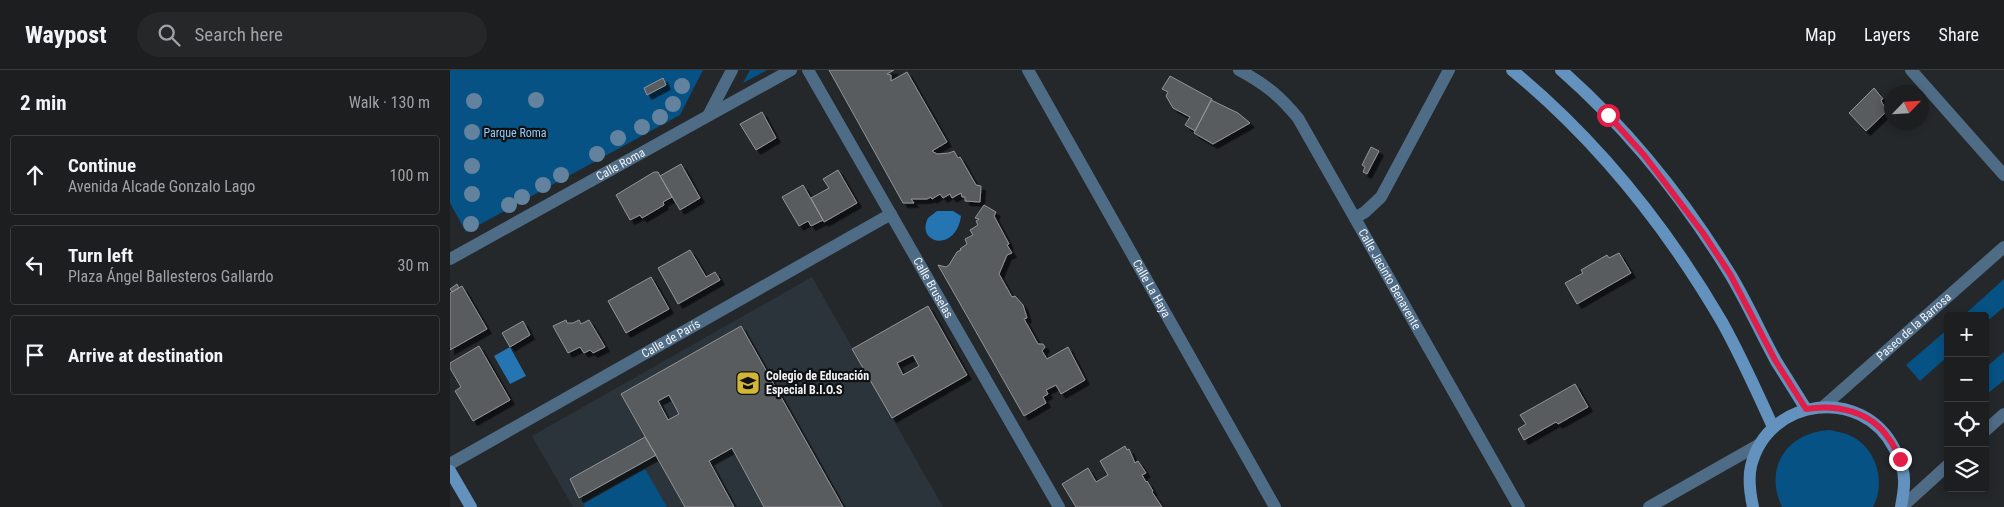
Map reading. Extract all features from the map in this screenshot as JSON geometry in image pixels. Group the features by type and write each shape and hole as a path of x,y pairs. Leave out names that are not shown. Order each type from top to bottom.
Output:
{"street":[{"path":"710,114 732,70"},
{"name":"Calle Roma","path":"450,259 791,70"},
{"name":"Calle Bruselas","path":"808,70 1058,507"},
{"name":"Calle La Haya","path":"1028,70 1275,507"},
{"name":"Calle Jacinto Benavente","path":"1239,70 1258,80 1282,98 1298,118 1519,507"},
{"path":"1355,218 1370,209 1381,197 1449,70"},
{"path":"1512,70 1564,116 1597,150 1663,230 1723,324 1773,427"},
{"path":"1562,70 1608,115 1644,155 1697,225 1730,274 1775,360 1806,409"},
{"path":"1912,70 2004,175"},
{"name":"Calle de París","path":"450,464 891,214"},
{"name":"Paseo de la Barrosa","path":"1824,406 2004,247"},
{"path":"1753,507 1749,489 1751,466 1760,444 1773,427 1789,416 1806,409 1824,406 1848,410 1871,420 1889,437 1900,459 1902,468 1904,484 1902,507"},
{"path":"1989,427 2004,414"},
{"path":"1649,507 1760,444"},
{"path":"1902,507 1944,469"},
{"path":"450,471 471,507"}],"shaded area":[{"path":"937,211 953,211 961,216 958,228 952,236 945,240 931,239 925,227 928,218"},
{"name":"Colegio de Educación Especial B.I.O.S","path":"812,277 943,507 573,507 532,436"},
{"path":"510,347 526,376 510,384 494,356"}],"green space":[{"name":"Parque Roma","path":"450,70 703,70 680,115 466,232 450,203"},
{"path":"750,70 767,70 743,83"},
{"path":"2004,279 2004,307 1989,320 1989,312 1967,312"},
{"path":"1944,332 1944,360 1920,381 1906,365"},
{"path":"2004,352 2004,380 1989,393 1989,365"},
{"path":"1830,430 1853,437 1868,450 1877,468 1879,478 1877,498 1873,507 1782,507 1777,492 1776,478 1783,454 1802,437 1815,432"},
{"path":"645,469 667,507 585,507 583,504"}],"building":[{"path":"829,70 894,70 887,74 891,75 891,81 907,72 947,142 932,151 937,154 954,151 958,158 960,157 976,185 981,186 980,202 965,201 965,197 962,197 961,193 952,198 950,194 943,198 940,194 932,199 931,197 927,199 911,199 914,203 903,203"},
{"path":"1170,76 1212,99 1195,131 1185,125 1190,117 1173,108 1166,96 1168,92 1162,89"},
{"path":"663,78 666,85 647,95 644,88"},
{"path":"1874,88 1883,99 1881,100 1884,105 1884,114 1866,131 1849,113"},
{"path":"1211,100 1238,113 1250,123 1213,144 1194,133"},
{"path":"762,112 776,138 756,150 740,124"},
{"path":"1371,147 1379,151 1367,174 1363,172 1365,167 1362,165"},
{"path":"681,164 700,198 680,210 660,176"},
{"path":"838,170 857,203 824,222 811,198 829,188 823,179"},
{"path":"654,172 658,172 672,197 663,202 664,205 642,218 640,215 630,220 616,195"},
{"path":"803,185 823,220 811,226 808,221 799,226 782,197"},
{"path":"984,205 996,212 994,216 1012,253 1007,255 999,274 1012,297 1015,296 1023,305 1027,318 1024,319 1038,344 1043,344 1045,347 1042,351 1047,359 1068,347 1085,380 1061,394 1056,385 1046,390 1048,394 1043,397 1046,403 1024,416 938,265 946,267 949,265 957,252 967,244 965,239 973,235 970,230 978,225 976,221 979,219 975,218"},
{"path":"690,250 706,277 715,272 720,280 678,304 658,268"},
{"path":"1619,253 1631,273 1577,304 1565,283 1583,273 1581,270 1607,255 1609,258"},
{"path":"651,277 669,309 626,333 608,301"},
{"path":"457,284 459,288 452,292 450,289"},
{"path":"462,286 487,329 450,350 450,293"},
{"path":"928,306 967,375 892,418 852,349","holes":["913,355 919,366 903,375 897,363"]},
{"path":"566,320 567,323 573,323 579,320 581,324 589,320 605,347 593,353 590,350 584,353 580,347 568,353 553,326"},
{"path":"523,321 530,335 510,347 502,333"},
{"path":"741,326 843,507 764,507 732,448 709,461 734,507 685,507 621,394","holes":["669,395 679,414 668,420 658,401"]},
{"path":"479,346 510,400 473,421 455,391 461,387 450,368 450,363"},
{"path":"1575,384 1588,407 1524,440 1518,429 1526,424 1520,415"},
{"path":"645,437 656,455 579,498 570,479"},
{"path":"1125,446 1127,450 1129,449 1135,463 1138,461 1146,473 1142,475 1162,507 1076,507 1062,484 1088,468 1096,482 1108,475 1100,461"}],"place":[{"name":"Colegio de Educación Especial B.I.O.S","path":"748,383"}],"route":[{"path":"1608,115 1644,155 1703,233 1730,274 1754,316 1775,360 1806,409 1824,406 1848,410 1871,420 1889,437 1900,459"}]}
